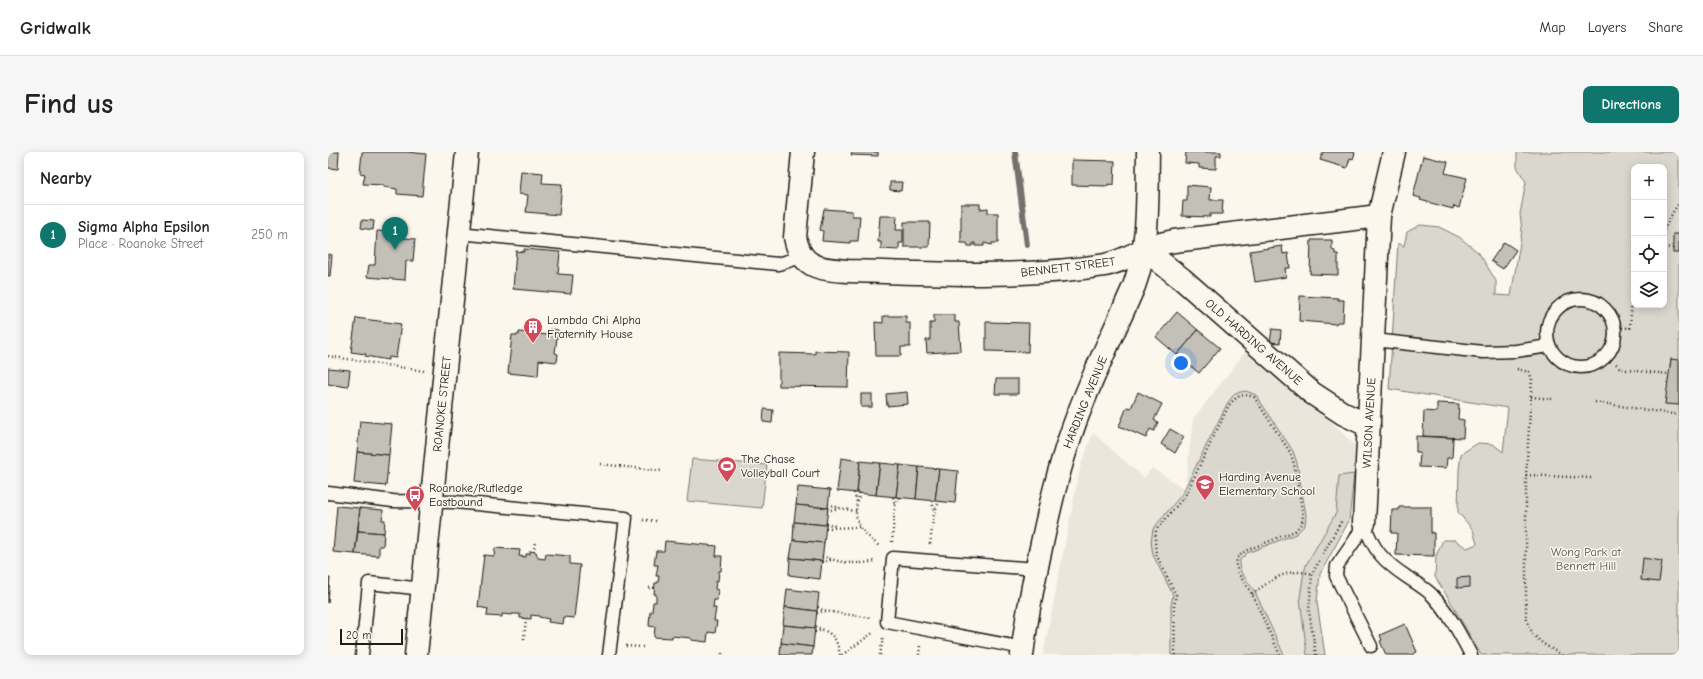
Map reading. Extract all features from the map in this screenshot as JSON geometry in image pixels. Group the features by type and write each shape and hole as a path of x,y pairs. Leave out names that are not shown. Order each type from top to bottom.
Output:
{"street":[{"name":"ROANOKE STREET","path":"416,655 467,152"},
{"path":"802,257 797,248 795,237 803,152"},
{"name":"HARDING AVENUE","path":"1022,651 1037,569 1056,485 1071,434 1079,411 1134,286 1141,265 1144,249 1148,152"},
{"name":"WILSON AVENUE","path":"1364,523 1379,216 1394,152"},
{"name":"BENNETT STREET","path":"802,257 812,265 824,269 848,271 1005,274 1047,272 1107,265 1124,260 1144,249 1174,241 1379,216"},
{"name":"OLD HARDING AVENUE","path":"1144,249 1182,279 1312,393 1344,414 1369,426"}],"lane":[{"path":"459,233 778,264 802,257"},
{"path":"1583,298 1594,301 1604,307 1611,316 1614,327 1614,339 1610,349 1603,358 1593,364 1582,366 1571,365 1558,358 1549,346 1547,334 1548,323 1553,313 1561,305 1572,300 1583,298"},
{"path":"1374,340 1483,352 1516,351 1549,346"},
{"path":"328,493 393,501 455,502 626,518 610,655"},
{"path":"1364,523 1355,540 1337,566 1336,576 1371,646"},
{"name":"WILSON AVENUE","path":"1364,523 1370,542 1388,563 1424,588 1444,608 1455,624 1471,655"},
{"path":"1022,651 887,622 892,558 1037,569"},
{"path":"362,655 369,583 423,589"}],"path":[{"path":"1667,224 1674,210 1679,204"},
{"path":"1667,248 1673,248"},
{"path":"1614,327 1630,328 1634,272"},
{"path":"328,356 414,370"},
{"path":"1616,364 1620,368 1627,370 1669,374"},
{"path":"1529,372 1532,379 1526,475 1526,616 1528,626 1534,636 1540,642 1562,655"},
{"path":"1175,655 1174,606 1176,595 1156,554 1154,542 1156,530 1185,496 1230,405 1237,396 1246,394 1254,397 1290,452 1294,464 1303,515 1302,523 1295,531 1245,550 1237,558 1236,565 1238,573 1252,594 1280,655"},
{"path":"1531,397 1553,399"},
{"path":"1596,402 1679,415"},
{"path":"600,464 662,471"},
{"path":"1526,475 1592,478"},
{"path":"854,493 857,502"},
{"path":"860,493 857,502 856,521 859,527 870,538"},
{"path":"892,537 895,506 893,497"},
{"path":"895,506 900,498"},
{"path":"931,540 934,513 932,501"},
{"path":"934,513 939,502"},
{"path":"828,504 839,508 856,511"},
{"path":"827,510 839,508"},
{"path":"638,519 656,521"},
{"path":"1316,655 1309,611 1312,574 1343,519"},
{"path":"826,523 837,527"},
{"path":"826,528 859,527"},
{"path":"534,552 535,541"},
{"path":"822,556 831,560 865,564"},
{"path":"822,562 831,560"},
{"path":"1252,594 1275,578 1288,573 1298,571 1312,574"},
{"path":"649,588 654,588"},
{"path":"818,608 824,611 859,615"},
{"path":"817,613 824,611"},
{"path":"524,639 526,618"},
{"path":"815,626 830,633 834,637 841,655 861,641"},
{"path":"815,632 824,630"},
{"path":"623,646 644,647"},
{"path":"880,655 881,648"}],"shaded area":[{"name":"Harding Avenue Elementary School","path":"1246,351 1334,424 1356,447 1354,474 1339,476 1336,513 1306,564 1304,572 1300,598 1307,655 1043,655 1080,468 1093,433 1144,478 1152,468 1185,489 1193,419"}],"green space":[{"name":"Wong Park at Bennett Hill","path":"1517,152 1679,152 1679,655 1481,655 1435,577 1436,556 1443,540 1455,540 1467,548 1477,544 1473,530 1458,512 1461,454 1478,443 1493,444 1503,452 1508,408 1389,389 1398,243 1404,246 1407,232 1420,225 1439,227 1459,237 1479,253 1496,281 1496,295 1511,296 1522,231 1520,214 1526,182 1517,167"},
{"path":"1246,391 1256,395 1293,451 1297,463 1306,515 1305,525 1296,534 1247,553 1240,560 1239,565 1241,572 1255,592 1284,655 1171,655 1171,605 1173,595 1153,555 1151,542 1153,529 1182,494 1227,404 1235,393"},
{"name":"The Chase Volleyball Court","path":"692,459 767,465 762,508 687,501"},
{"path":"1354,474 1349,521 1320,574 1317,602 1325,655 1307,655 1300,598 1306,565 1336,513 1339,476"}],"building":[{"path":"328,152 339,152 338,169 328,168"},
{"path":"362,152 407,152 426,154 422,196 397,194 397,189 384,187 384,185 363,184 365,174 360,173"},
{"path":"852,152 878,152 878,156 851,155"},
{"path":"1186,152 1221,152 1221,156 1216,156 1216,169 1199,168 1199,164 1185,163"},
{"path":"1323,152 1355,153 1353,159 1350,158 1347,168 1320,160"},
{"path":"1423,156 1448,162 1445,173 1467,178 1459,208 1454,206 1453,209 1420,200 1421,198 1413,196"},
{"path":"1072,160 1115,161 1114,185 1072,185"},
{"path":"521,171 543,173 542,183 562,184 559,215 526,212 528,195 519,194"},
{"path":"890,182 902,182 901,191 890,190"},
{"path":"1187,185 1211,187 1210,200 1223,200 1222,214 1210,214 1210,217 1182,216 1183,201 1187,201"},
{"path":"961,204 980,204 980,209 988,208 988,213 998,213 998,243 992,243 992,245 984,243 984,246 975,246 975,243 973,243 973,246 968,246 967,243 961,243"},
{"path":"824,209 852,211 852,216 860,216 858,241 850,241 850,243 822,241 823,231 820,230"},
{"path":"880,216 897,216 896,230 903,230 903,243 899,243 899,250 881,249 881,242 878,242"},
{"path":"362,220 374,221 373,230 361,228"},
{"path":"904,222 930,222 929,247 904,247"},
{"path":"377,231 405,233 405,238 415,239 413,261 406,261 405,280 367,277 369,265 375,265"},
{"path":"1673,234 1679,234 1679,253 1673,253"},
{"path":"1311,240 1332,240 1332,250 1335,251 1335,254 1338,254 1338,275 1310,274"},
{"path":"1504,242 1516,250 1503,269 1491,261"},
{"path":"1282,246 1283,254 1288,253 1290,268 1285,268 1286,277 1255,282 1250,251"},
{"path":"524,249 560,252 558,274 573,275 571,294 513,289 516,251 524,252"},
{"path":"328,254 332,255 330,276 328,276"},
{"path":"1300,296 1338,298 1338,300 1344,300 1343,322 1337,322 1336,324 1299,321"},
{"path":"1177,312 1198,330 1177,355 1156,337"},
{"path":"934,315 955,315 955,322 959,322 961,351 927,353 926,340 930,340 930,323 934,323"},
{"path":"883,316 906,316 906,323 910,323 910,347 901,347 901,356 876,356 875,322 883,323"},
{"path":"356,318 401,324 396,358 389,357 388,360 365,356 366,354 351,352"},
{"path":"986,322 1029,323 1028,352 986,351"},
{"name":"Lambda Chi Alpha Fraternity House","path":"549,329 558,330 555,353 558,354 557,362 539,360 538,376 508,373 512,335 519,335 519,332 548,335"},
{"path":"1272,329 1281,330 1280,343 1270,342"},
{"path":"1198,330 1220,348 1199,373 1177,355"},
{"path":"815,351 849,352 848,387 779,386 779,353 815,354"},
{"path":"1671,359 1679,360 1679,405 1665,404"},
{"path":"328,368 350,370 348,387 328,384"},
{"path":"996,379 1018,379 1018,394 995,394"},
{"path":"907,392 908,404 887,406 886,394"},
{"path":"1138,392 1162,404 1154,420 1158,422 1154,431 1150,429 1146,438 1119,426 1127,407 1131,408"},
{"path":"861,394 872,394 872,407 861,407"},
{"path":"1437,403 1459,404 1458,419 1464,420 1463,438 1423,436 1424,411 1437,412"},
{"path":"764,409 773,410 772,423 763,422"},
{"path":"360,421 392,424 389,455 357,452"},
{"path":"1170,429 1184,437 1175,453 1161,444"},
{"path":"1416,436 1453,438 1452,458 1447,458 1446,468 1419,467 1420,452 1416,452"},
{"path":"357,452 389,455 386,486 354,483"},
{"path":"841,458 860,461 857,493 837,491"},
{"path":"860,461 880,463 876,495 857,493"},
{"path":"880,463 900,465 896,497 876,495"},
{"path":"900,465 919,467 916,499 896,497"},
{"path":"919,467 939,469 935,501 916,499"},
{"path":"939,469 958,471 955,503 935,501"},
{"path":"798,487 830,490 828,508 796,505"},
{"path":"796,505 828,508 826,525 794,522"},
{"path":"337,506 360,508 355,554 333,552"},
{"path":"1399,507 1431,507 1431,533 1434,533 1434,556 1396,555 1397,533 1391,533 1392,510 1399,510"},
{"path":"360,508 383,510 382,520 385,520 384,533 358,531"},
{"path":"794,522 826,525 824,543 793,540"},
{"path":"358,531 384,533 383,546 379,546 379,556 355,554"},
{"path":"793,540 824,543 822,561 790,558"},
{"path":"665,541 717,546 716,556 722,556 721,571 719,571 715,589 718,590 717,600 714,600 713,608 716,608 714,621 717,621 715,633 708,632 707,642 691,640 691,638 672,636 672,638 654,637 655,627 649,626 650,612 652,612 653,602 656,602 656,594 654,594 655,583 658,583 659,576 656,576 658,565 654,565 656,551 664,551"},
{"path":"495,548 520,550 519,556 526,557 526,554 530,554 530,551 536,552 538,558 545,559 546,554 570,556 570,564 580,565 574,618 564,617 563,624 548,622 549,619 531,615 531,619 520,618 520,614 502,614 502,617 487,616 488,609 478,607 484,555 494,556"},
{"path":"790,558 822,561 820,579 789,575"},
{"path":"1643,558 1662,561 1659,582 1641,580"},
{"path":"1470,577 1470,587 1457,588 1457,578"},
{"path":"328,578 330,578 328,603"},
{"path":"787,589 819,593 817,611 785,607"},
{"path":"785,607 817,611 815,628 783,625"},
{"path":"1405,624 1417,652 1411,655 1386,655 1380,641 1382,640 1380,635"},
{"path":"783,625 815,628 813,647 781,643"},
{"path":"781,643 813,647 812,655 780,655"}],"waterway":[{"path":"1015,152 1027,245"}],"place":[{"name":"Sigma Alpha Epsilon","path":"395,250"},
{"name":"Lambda Chi Alpha Fraternity House","path":"533,344"},
{"name":"The Chase Volleyball Court","path":"727,483"},
{"name":"Harding Avenue Elementary School","path":"1205,501"},
{"name":"Roanoke/Rutledge Eastbound","path":"415,512"}]}
